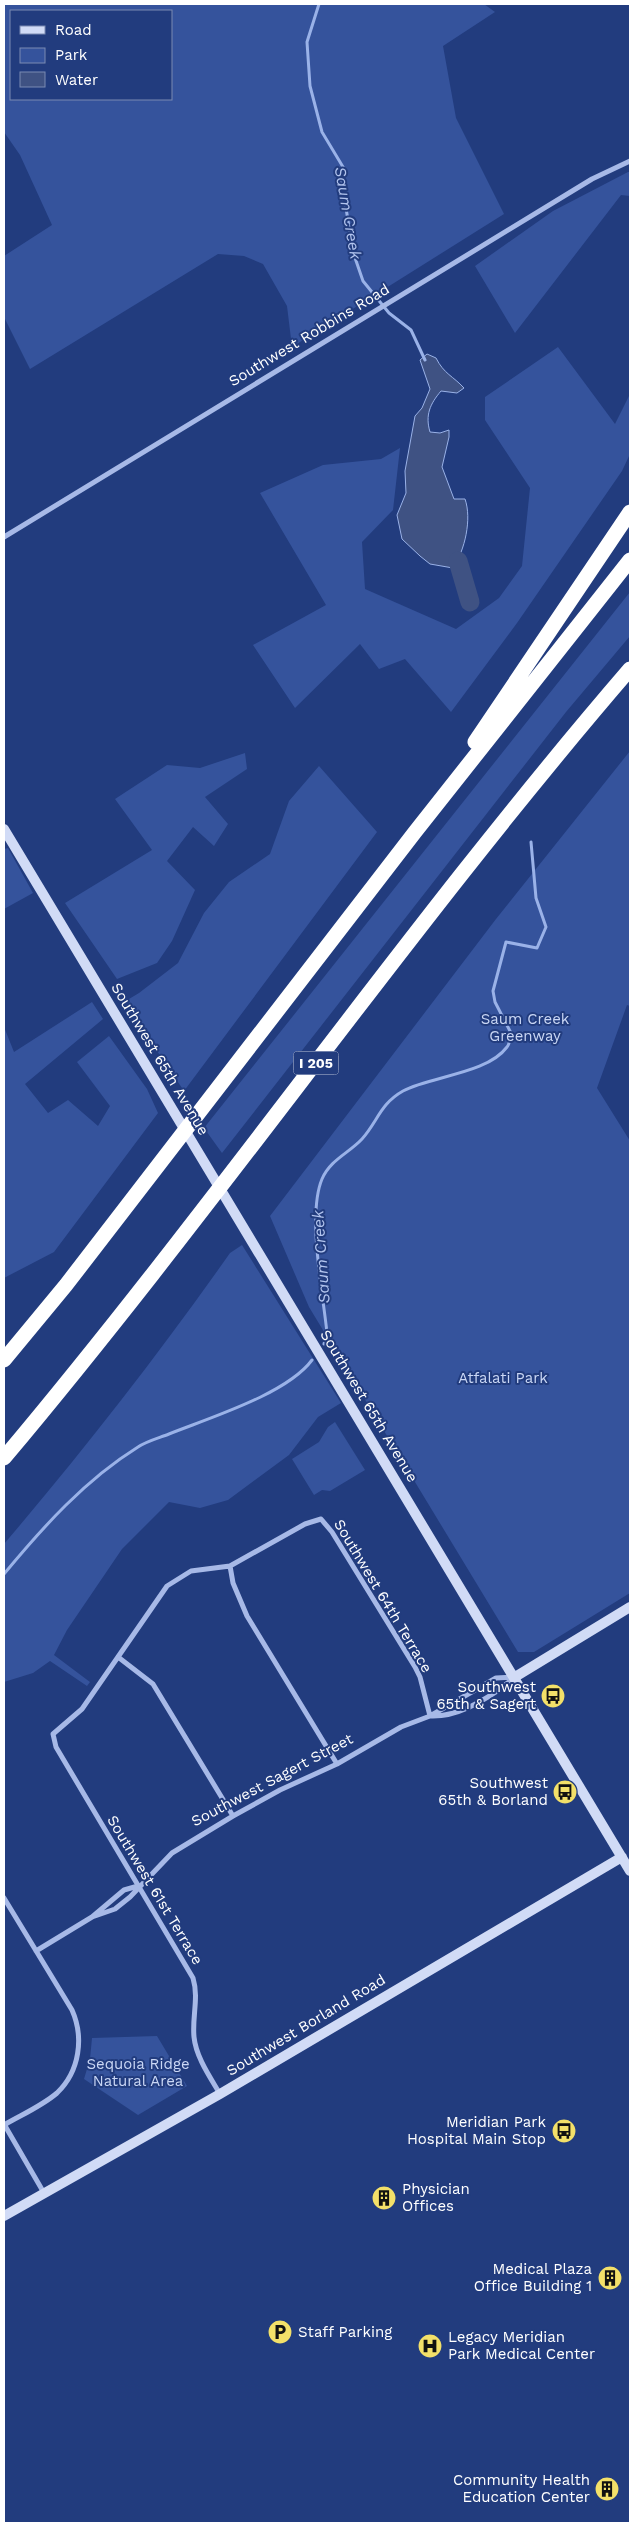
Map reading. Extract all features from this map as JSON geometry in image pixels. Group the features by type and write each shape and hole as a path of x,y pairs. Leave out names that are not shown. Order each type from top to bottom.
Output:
{"highway":[{"path":"415,832 630,512"},
{"path":"4,1360 66,1285 415,832 630,560"},
{"name":"I 205","path":"4,1458 106,1332 523,796 630,669"}],"main road":[{"name":"Southwest 65th Avenue","path":"4,829 630,1871"},
{"name":"Southwest Sagert Street","path":"515,1677 630,1607"},
{"name":"Southwest Borland Road","path":"4,2216 220,2094 622,1857"}],"street":[{"name":"Southwest Robbins Road","path":"4,537 592,179 630,161"},
{"name":"Southwest 64th Terrace","path":"230,1566 305,1524 321,1519 332,1532 415,1667 420,1677 430,1716"},
{"path":"233,1816 153,1684 118,1657 153,1603 167,1586 191,1571 230,1566 233,1583 247,1616 338,1764"},
{"name":"Southwest 61st Terrace","path":"118,1657 82,1709 53,1734 56,1747 193,1978 197,1998 194,2038 204,2067 220,2094"},
{"name":"Southwest Sagert Street","path":"36,1952 92,1918 115,1909 172,1853 233,1816 280,1790 338,1764 401,1727 430,1716 496,1678 515,1677"},
{"name":"Southwest Sagert Street","path":"430,1716 445,1716 463,1710 502,1688 515,1677"},
{"name":"Southwest Sagert Street","path":"92,1918 124,1890 139,1886"},
{"path":"4,1898 72,2010 77,2022 79,2046 71,2072 57,2093 4,2124 44,2192"}],"green space":[{"path":"4,4 484,4 495,12 443,46 456,118 504,214 292,347 287,306 263,264 244,256 218,254 30,369 4,317 4,256 52,225 20,155 4,132"},
{"path":"630,172 630,196 621,195 515,333 475,266 553,211"},
{"path":"558,347 615,424 630,394 630,454 622,471 517,623 451,712 405,659 379,669 360,644 295,708 253,645 326,605 260,493 323,465 381,459 400,448 393,510 362,542 365,589 456,629 499,598 522,566 530,488 485,420 485,397"},
{"path":"630,592 630,636 566,712 222,1153 204,1128"},
{"path":"630,751 630,1006 627,1005 597,1088 630,1141 630,1593 534,1652 518,1652 309,1307 270,1216 496,919"},
{"path":"245,753 247,769 205,797 228,824 214,846 193,827 167,861 195,890 172,941 157,963 117,979 65,903 152,850 115,799 167,765 200,768"},
{"path":"319,766 377,832 184,1091 124,1002 178,963 204,913 229,882 270,854 289,801"},
{"path":"8,848 33,893 4,909 4,849"},
{"path":"92,1002 103,1019 25,1084 48,1113 68,1100 98,1126 110,1106 77,1062 109,1036 147,1089 158,1113 54,1252 4,1278 4,1027 14,1052"},
{"path":"242,1245 341,1403 318,1417 289,1455 228,1500 200,1508 169,1502 122,1549 67,1630 54,1655 90,1682 87,1686 50,1661 33,1673 4,1682 4,1544 120,1401 230,1253"},
{"path":"335,1422 365,1470 330,1491 322,1490 314,1495 292,1459 319,1442 328,1427"},
{"name":"Sequoia Ridge Natural Area","path":"157,2036 187,2086 138,2115 84,2079 90,2059 92,2038"}],"water":[{"path":"427,354 436,358 445,371 464,388 457,393 441,391 431,405 428,415 430,432 440,433 449,430 442,467 454,499 465,499 467,507 468,516 464,544 453,568 430,564 402,539 397,515 406,493 405,471 415,416 422,408 430,389 420,360"}],"waterway":[{"name":"Saum Creek","path":"319,4 307,42 310,86 322,132 343,167 341,192 346,208 353,252 363,281 389,313 411,330 425,360"},
{"name":"Saum Creek","path":"458,561 470,602"},
{"name":"Saum Creek","path":"324,1344 327,1333 316,1233 318,1194 322,1179 325,1172 362,1139 384,1107 395,1096 415,1086 473,1069 498,1056 508,1046 511,1033 495,1002 493,991 506,942 537,948 546,927 536,898 531,842"},
{"name":"Saum Creek","path":"4,1574 66,1505 100,1474 119,1460 145,1443 225,1413 266,1394 285,1384 312,1360"}],"place":[{"name":"Southwest 65th & Sagert","path":"553,1696"},
{"name":"Southwest 65th & Borland","path":"565,1792"},
{"name":"Meridian Park Hospital Main Stop","path":"564,2131"},
{"name":"Physician Offices","path":"384,2198"},
{"name":"Medical Plaza Office Building 1","path":"610,2278"},
{"name":"Staff Parking","path":"280,2332"},
{"name":"Legacy Meridian Park Medical Center","path":"430,2346"},
{"name":"Community Health Education Center","path":"607,2489"}],"park label":[{"name":"Saum Creek Greenway","path":"525,1028"},
{"name":"Atfalati Park","path":"503,1378"}]}
